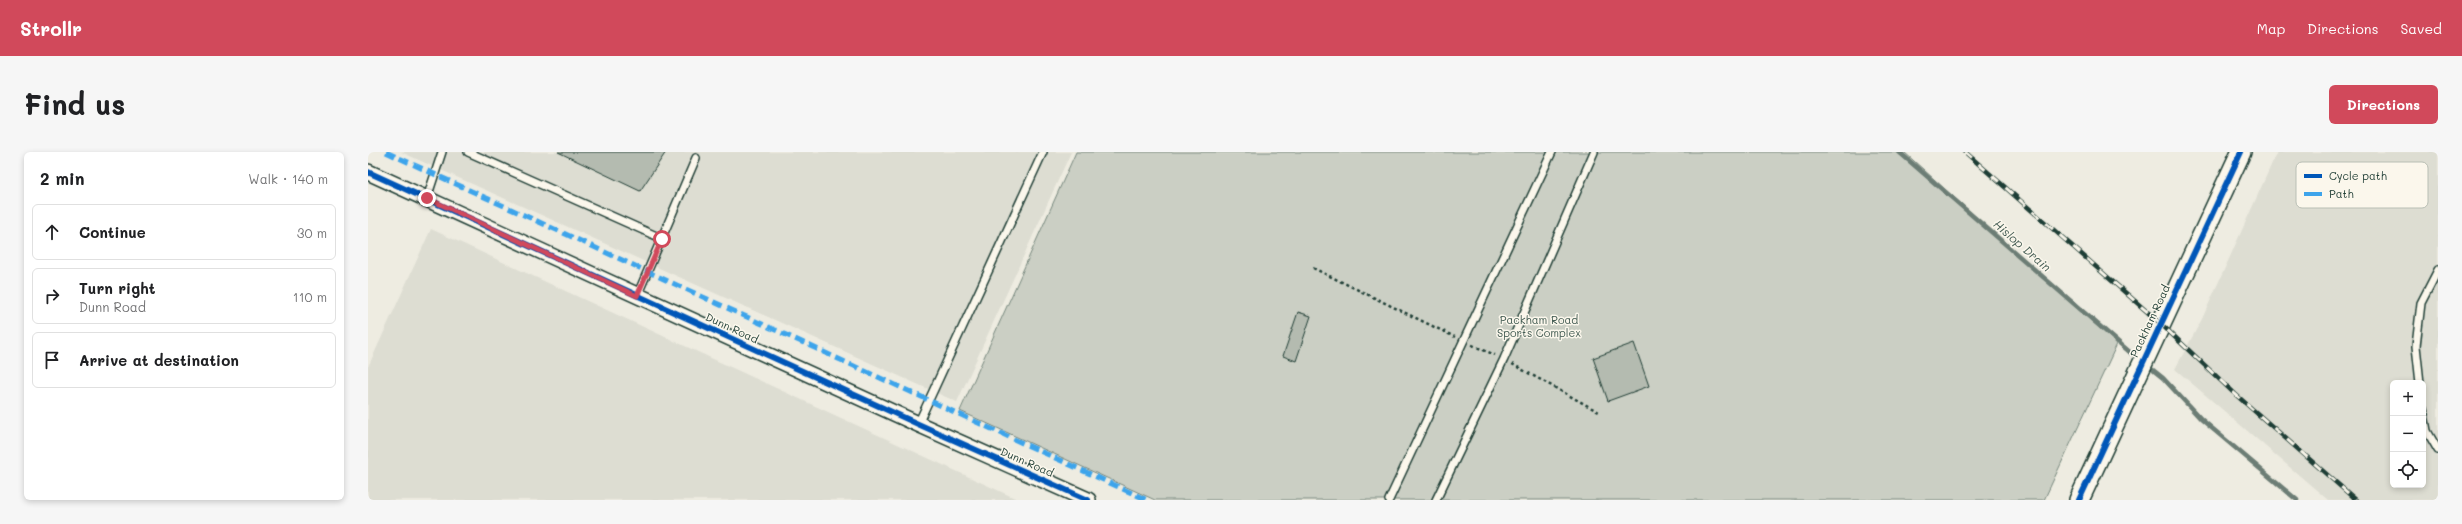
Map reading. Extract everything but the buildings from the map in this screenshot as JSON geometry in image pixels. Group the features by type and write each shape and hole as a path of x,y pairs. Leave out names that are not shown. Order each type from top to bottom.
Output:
{"street":[{"name":"Packham Road","path":"2079,500 2241,152"},
{"name":"Dunn Road","path":"368,172 637,296 1088,500"}],"lane":[{"path":"427,198 442,152"},
{"path":"468,152 662,239"},
{"path":"918,424 1043,152"},
{"path":"1390,500 1552,152"},
{"path":"1436,500 1504,359 1594,152"},
{"path":"637,296 696,158"},
{"path":"2420,380 2416,346 2421,303 2438,270"},
{"path":"2424,416 2427,431 2438,450"}],"shaded area":[{"path":"401,152 1071,152 957,402"},
{"path":"2277,152 2438,152 2438,500 2328,500 2175,369 2202,319"},
{"path":"431,229 1019,500 368,500 368,367"}],"green space":[{"name":"Packham Road Sports Complex","path":"1076,152 1904,152 2117,344 2044,500 1155,500 960,411"}],"waterway":[{"name":"Hislop Drain","path":"1899,152 2132,354"},
{"name":"Hislop Drain","path":"2153,370 2163,378 2201,419 2297,500"}],"railway":[{"path":"1965,152 2160,323 2235,394 2356,500"}],"marked path":[{"path":"386,152 1147,500"}],"cycle path":[{"path":"2079,500 2241,152"},
{"path":"368,172 918,424 1088,500"}],"route":[{"path":"427,198 637,296 662,239"}]}
